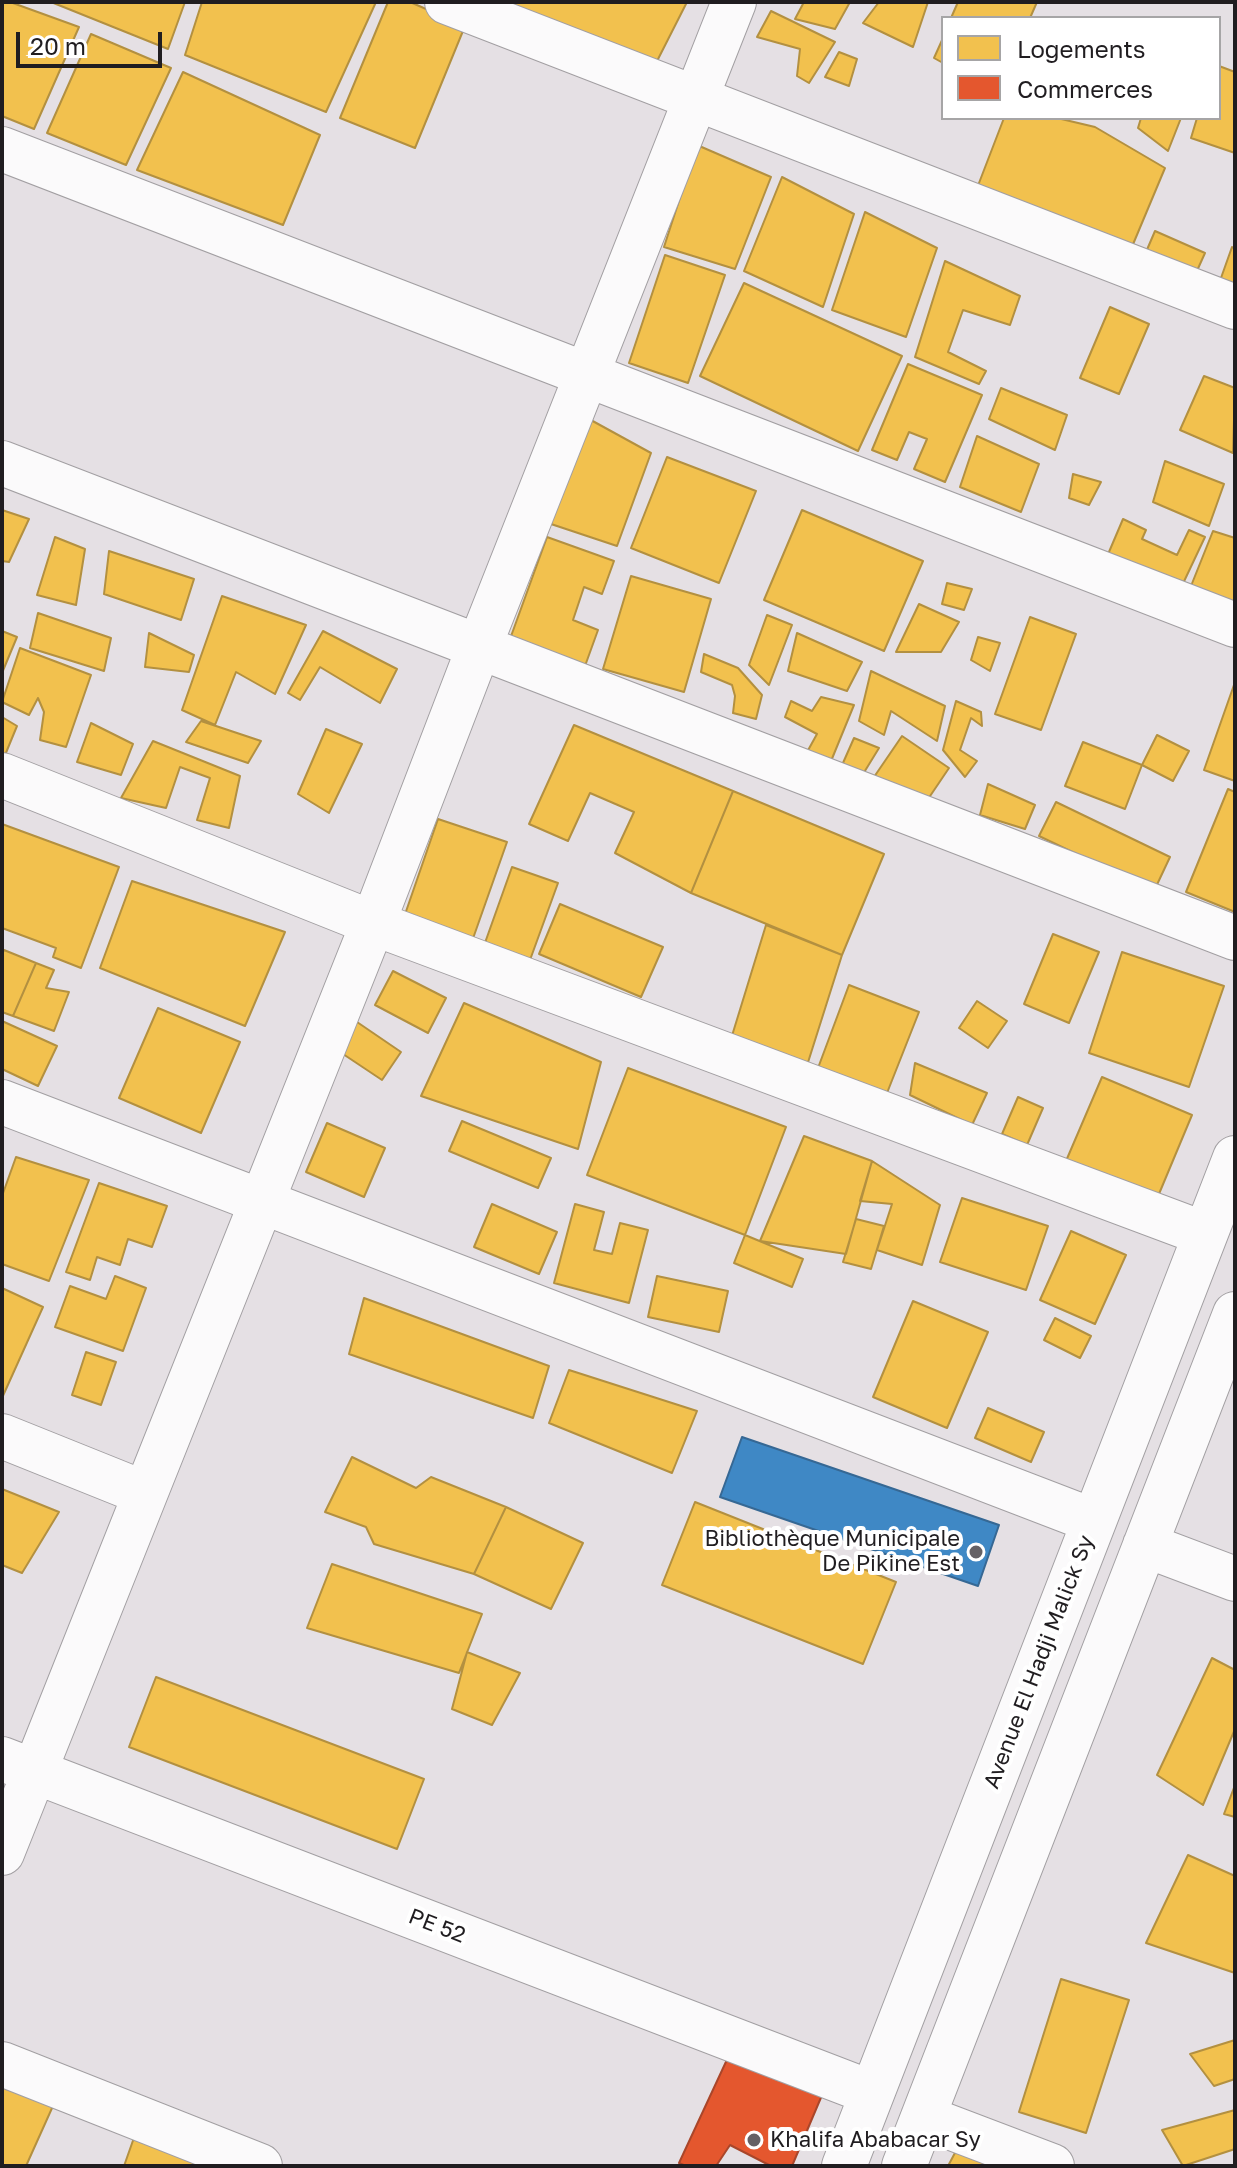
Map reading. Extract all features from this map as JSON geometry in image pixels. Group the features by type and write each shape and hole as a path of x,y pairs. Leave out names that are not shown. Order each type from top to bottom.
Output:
{"street":[{"path":"447,2 1235,307"},
{"path":"2,1853 18,1765 144,1493 373,923 734,2"},
{"path":"2,149 1235,625"},
{"path":"2,463 1235,938"},
{"path":"2,775 373,923 1205,1234"},
{"path":"2,1102 1094,1521"},
{"name":"Avenue El Hadji Malick Sy","path":"844,2166 1235,1158"},
{"path":"904,2166 1235,1314"},
{"path":"2,1436 144,1493"},
{"path":"1145,1545 1235,1579"},
{"name":"PE 52","path":"18,1765 872,2093"},
{"path":"2,2064 260,2166"},
{"path":"923,2117 1052,2166"}],"building: Logements":[{"path":"2,2 10,2 79,27 34,129 2,116"},
{"path":"51,2 185,2 168,49"},
{"path":"202,2 376,2 326,112 185,55"},
{"path":"388,2 410,2 465,26 415,148 340,118"},
{"path":"499,2 687,2 653,69"},
{"path":"804,2 850,2 835,29 795,19"},
{"path":"879,2 928,2 913,47 863,23"},
{"path":"958,2 1037,2 1031,16 952,16"},
{"path":"771,11 835,42 809,83 797,76 800,49 757,37"},
{"path":"91,34 171,68 126,165 47,133"},
{"path":"941,42 941,62 934,58"},
{"path":"839,52 857,59 849,86 825,77"},
{"path":"1221,67 1235,72 1235,153 1191,138 1196,120 1221,120"},
{"path":"183,72 320,135 283,225 137,170"},
{"path":"1003,120 1065,120 1095,127 1165,168 1126,261 974,196"},
{"path":"1140,120 1180,120 1168,151 1138,128"},
{"path":"697,145 771,177 735,269 664,247"},
{"path":"782,177 854,214 823,307 744,271"},
{"path":"865,212 937,248 906,337 832,310"},
{"path":"1155,231 1205,253 1196,273 1146,252"},
{"path":"1232,247 1235,249 1235,299 1216,292"},
{"path":"665,255 725,275 688,383 629,363"},
{"path":"945,261 1020,296 1010,325 963,310 948,352 986,371 979,384 915,357"},
{"path":"744,283 902,356 858,451 700,376"},
{"path":"1110,307 1149,324 1119,394 1080,378"},
{"path":"908,364 982,395 945,482 914,469 927,439 909,432 897,460 872,450"},
{"path":"1204,376 1235,388 1233,453 1180,430"},
{"path":"1001,388 1067,415 1055,450 989,419"},
{"path":"589,419 651,453 617,546 545,522"},
{"path":"977,436 1039,464 1021,512 960,487"},
{"path":"667,457 756,491 719,583 631,548"},
{"path":"1165,461 1224,484 1209,526 1153,502"},
{"path":"1073,474 1101,482 1089,505 1069,498"},
{"path":"2,510 29,519 9,562 2,561"},
{"path":"802,510 923,561 884,651 764,600"},
{"path":"1123,519 1146,530 1142,539 1177,555 1189,530 1205,537 1179,592 1106,559"},
{"path":"1213,531 1235,538 1235,616 1187,596"},
{"path":"55,537 85,549 76,605 37,595"},
{"path":"547,537 614,561 602,594 584,587 573,620 598,630 585,666 510,639"},
{"path":"109,551 194,579 181,620 104,594"},
{"path":"631,576 711,599 684,692 603,669"},
{"path":"947,583 972,589 964,610 942,604"},
{"path":"222,596 306,625 275,694 236,672 215,725 182,710"},
{"path":"919,604 959,622 941,652 896,652"},
{"path":"38,613 111,638 104,671 30,648"},
{"path":"767,615 792,625 769,685 749,665"},
{"path":"1030,617 1076,634 1041,730 995,714"},
{"path":"2,631 17,637 2,673"},
{"path":"323,631 397,669 380,703 320,667 300,700 288,693"},
{"path":"149,633 194,655 189,672 145,667"},
{"path":"797,633 862,662 847,691 788,671"},
{"path":"978,637 1000,643 990,671 971,660"},
{"path":"20,648 91,675 66,747 40,740 44,712 38,698 29,715 2,702"},
{"path":"704,654 738,668 762,695 756,719 733,713 735,696 732,685 701,672"},
{"path":"871,671 945,706 937,741 891,711 884,735 859,721"},
{"path":"1235,682 1235,781 1204,770"},
{"path":"821,697 854,705 829,766 801,763 817,734 785,717 791,701 812,711"},
{"path":"956,701 981,712 982,726 971,718 960,750 977,761 965,777 943,750"},
{"path":"2,717 17,726 3,760 2,759"},
{"path":"201,721 261,741 248,763 186,742"},
{"path":"91,723 133,744 121,775 77,762"},
{"path":"574,725 733,791 691,893 615,853 634,812 590,793 568,841 529,824"},
{"path":"326,729 362,744 329,813 298,794"},
{"path":"1157,735 1189,751 1173,781 1142,765"},
{"path":"902,736 949,768 922,808 874,777"},
{"path":"854,738 879,748 860,779 839,772"},
{"path":"153,741 240,776 229,828 197,820 210,778 180,767 166,808 121,798"},
{"path":"1083,742 1142,765 1125,809 1065,786"},
{"path":"988,784 1035,805 1025,829 980,815"},
{"path":"1228,789 1235,792 1235,912 1186,892"},
{"path":"733,791 884,854 842,955 691,893"},
{"path":"1056,802 1170,857 1154,891 1039,836"},
{"path":"438,819 507,842 470,947 402,923"},
{"path":"2,824 119,867 81,968 53,957 56,948 2,928"},
{"path":"512,867 558,883 526,971 481,954"},
{"path":"132,881 285,932 245,1026 100,968"},
{"path":"560,904 663,947 641,997 539,954"},
{"path":"766,925 842,955 804,1075 727,1052"},
{"path":"1053,934 1099,952 1069,1023 1024,1004"},
{"path":"4,950 36,963 13,1016 2,1012"},
{"path":"1122,952 1224,986 1189,1087 1089,1053"},
{"path":"36,963 54,970 46,988 69,992 54,1031 13,1016"},
{"path":"393,971 446,998 428,1033 375,1005"},
{"path":"849,985 919,1012 887,1093 818,1068"},
{"path":"977,1001 1007,1021 988,1048 959,1028"},
{"path":"464,1003 601,1062 578,1149 421,1096"},
{"path":"158,1008 240,1042 201,1133 119,1098"},
{"path":"2,1021 57,1046 38,1086 2,1069"},
{"path":"357,1022 401,1052 382,1080 337,1050"},
{"path":"915,1063 987,1093 972,1125 910,1095"},
{"path":"628,1068 786,1127 745,1235 587,1175"},
{"path":"1102,1077 1192,1115 1151,1213 1060,1175"},
{"path":"1018,1097 1043,1108 1027,1145 1002,1134"},
{"path":"462,1121 551,1158 538,1188 449,1151"},
{"path":"327,1123 385,1148 364,1197 306,1172"},
{"path":"804,1136 872,1161 846,1254 760,1241"},
{"path":"16,1157 89,1180 49,1281 2,1264 2,1196"},
{"path":"872,1161 940,1205 922,1265 877,1250 892,1204 860,1201"},
{"path":"99,1183 167,1206 152,1247 128,1239 120,1265 97,1257 90,1280 66,1272"},
{"path":"962,1198 1048,1226 1026,1290 940,1262"},
{"path":"492,1204 557,1232 539,1274 474,1247"},
{"path":"575,1204 604,1212 594,1250 612,1254 620,1223 648,1230 629,1303 554,1283"},
{"path":"856,1219 884,1226 871,1269 843,1262"},
{"path":"1071,1231 1126,1255 1095,1324 1040,1300"},
{"path":"745,1235 803,1259 792,1287 734,1263"},
{"path":"115,1276 146,1288 123,1351 55,1327 70,1286 106,1299"},
{"path":"657,1276 728,1291 719,1332 648,1317"},
{"path":"2,1288 43,1307 2,1398"},
{"path":"364,1298 549,1366 533,1418 349,1354"},
{"path":"913,1301 988,1332 947,1428 873,1397"},
{"path":"1055,1318 1091,1336 1080,1358 1044,1340"},
{"path":"86,1352 116,1362 101,1405 72,1395"},
{"path":"569,1370 697,1411 672,1473 549,1423"},
{"path":"988,1408 1044,1432 1031,1462 975,1438"},
{"path":"352,1457 416,1488 431,1477 506,1507 474,1574 374,1544 366,1527 325,1512"},
{"path":"2,1489 59,1512 22,1573 2,1565"},
{"path":"695,1502 896,1582 863,1664 662,1585"},
{"path":"506,1507 583,1543 551,1609 474,1574"},
{"path":"332,1564 482,1614 459,1673 307,1628"},
{"path":"467,1652 520,1673 492,1725 452,1709"},
{"path":"1212,1658 1235,1670 1235,1729 1203,1805 1157,1775"},
{"path":"156,1677 424,1779 397,1849 129,1747"},
{"path":"1235,1785 1235,1817 1224,1814"},
{"path":"1188,1855 1235,1876 1235,1973 1146,1943"},
{"path":"1061,1979 1129,2000 1086,2133 1019,2112"},
{"path":"1235,2040 1235,2079 1214,2086 1190,2054"},
{"path":"2,2072 57,2097 26,2166 2,2166"},
{"path":"1235,2110 1235,2149 1183,2166 1162,2130"},
{"path":"136,2132 213,2166 124,2166"},
{"path":"965,2134 1027,2166 948,2166"}],"building: Commerces":[{"path":"731,2051 828,2081 792,2166 771,2166 730,2145 716,2166 686,2166 679,2163"}],"building: Écoles":[{"path":"742,1437 999,1525 978,1586 720,1497"}],"place":[{"name":"Bibliothèque Municipale De Pikine Est","path":"976,1552"},
{"name":"Khalifa Ababacar Sy","path":"754,2140"}]}
